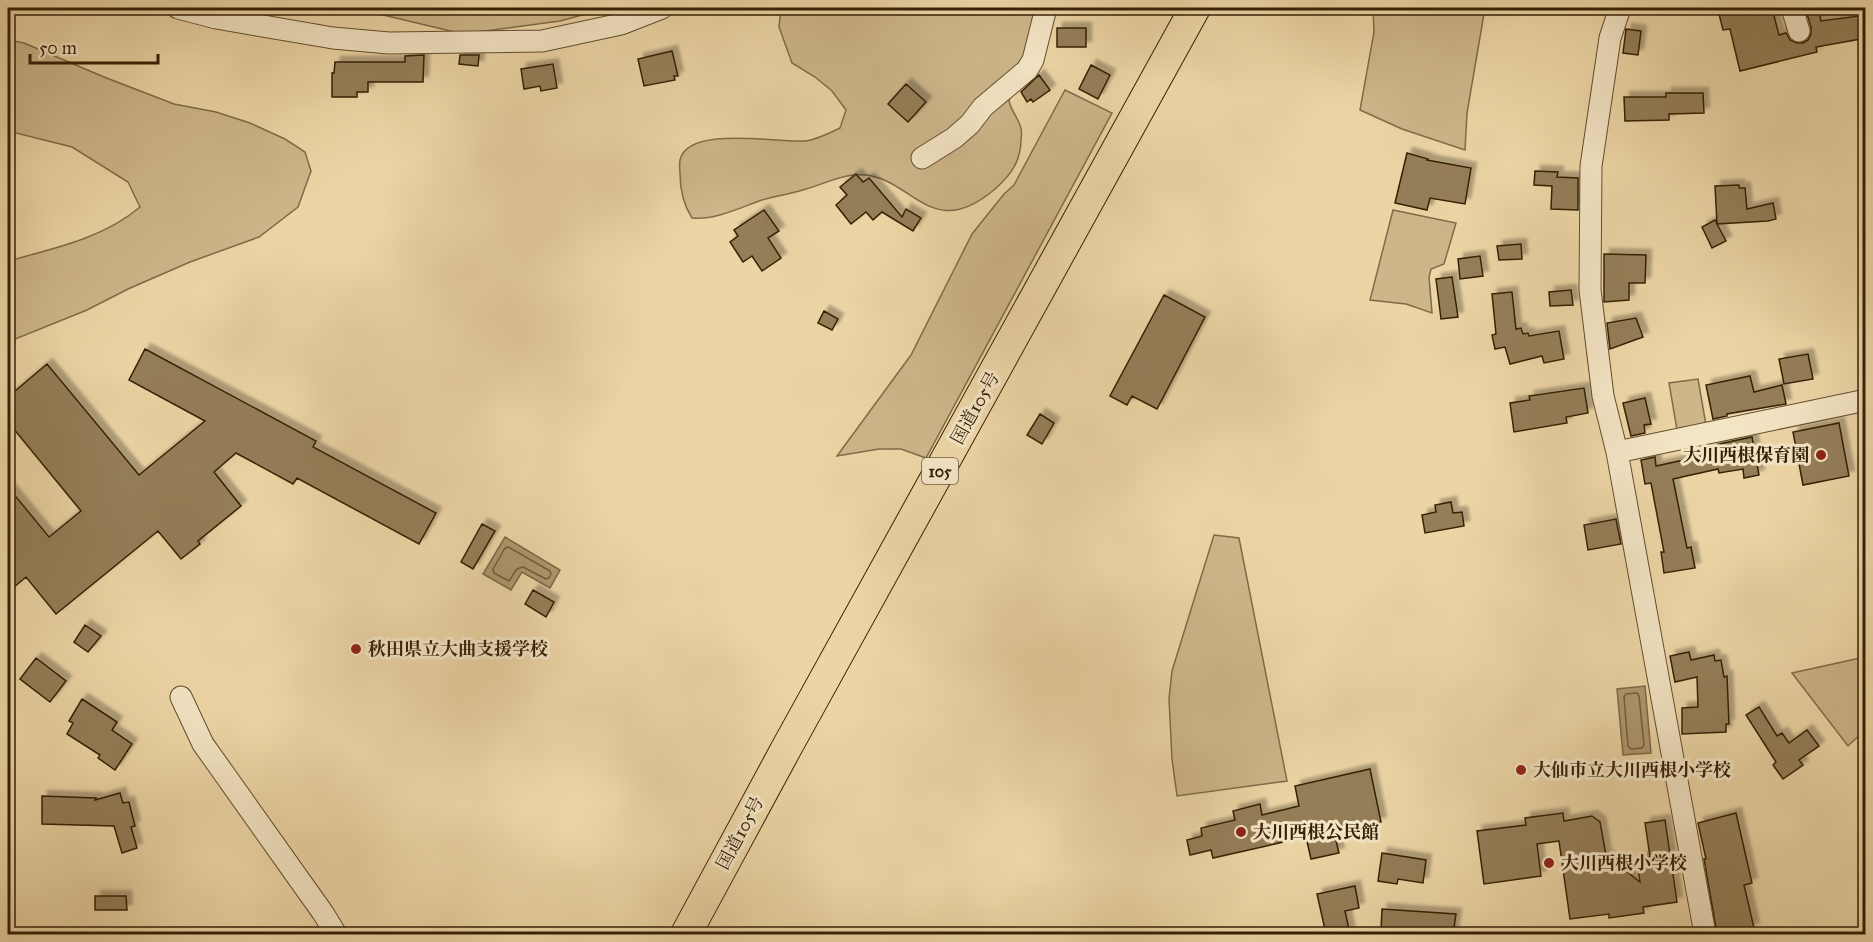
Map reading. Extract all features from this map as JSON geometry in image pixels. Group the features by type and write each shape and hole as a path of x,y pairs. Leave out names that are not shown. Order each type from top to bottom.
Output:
{"highway":[{"name":"国道105号","path":"686,934 1195,8"}],"street":[{"path":"178,8 216,18 333,38 389,43 542,41 621,24 662,8"},
{"path":"922,158 954,138 970,124 983,107 1027,70 1033,60 1046,8"},
{"path":"1620,8 1610,38 1592,166 1590,290 1603,396 1617,452 1705,934"},
{"path":"1792,8 1799,31"},
{"path":"1617,452 1866,400"},
{"path":"181,697 203,744 336,934"}],"shaded area":[{"path":"354,8 608,8 560,21 463,34"},
{"path":"781,8 902,8 939,11 1017,8 1039,15 1009,101 1022,132 1017,161 1010,173 995,189 972,205 952,210 935,208 920,202 890,183 873,176 854,175 762,200 719,215 692,218 684,202 680,180 680,160 687,149 716,139 806,141 840,128 846,110 832,91 792,63 779,27"},
{"path":"1373,8 1485,8 1467,113 1465,150 1402,129 1360,110 1374,32"},
{"path":"8,40 24,43 174,104 216,112 250,123 285,139 305,152 311,171 298,207 259,237 190,262 87,310 8,342 8,261 94,235 126,218 140,207 128,182 72,147 8,131"},
{"path":"1065,90 1112,113 926,458 901,449 879,449 837,456 911,355 972,234 1014,185"},
{"path":"1393,210 1456,223 1444,264 1431,269 1429,277 1432,313 1406,304 1370,300"},
{"path":"1698,379 1706,425 1677,430 1669,383"},
{"path":"1214,535 1239,538 1287,781 1177,796 1172,759 1169,699 1172,671"},
{"path":"1865,657 1865,730 1848,746 1792,673"}],"water":[{"path":"505,537 560,570 550,588 522,572 511,590 483,574"},
{"path":"1645,686 1651,753 1623,755 1617,689"}],"building":[{"path":"1772,8 1779,35 1786,33 1790,40 1797,43 1808,40 1811,34 1805,8 1818,8 1821,21 1866,15 1866,38 1816,47 1817,52 1740,71 1730,29 1723,30 1718,10"},
{"path":"1057,28 1086,28 1086,47 1057,47"},
{"path":"1626,29 1641,31 1638,55 1623,53"},
{"path":"672,51 678,76 674,76 675,80 644,86 638,59"},
{"path":"424,55 423,82 368,82 368,92 357,92 357,97 332,97 332,73 334,73 335,62 405,62 405,56"},
{"path":"460,55 479,55 478,66 459,64"},
{"path":"553,64 557,88 541,91 540,86 524,89 521,69"},
{"path":"1091,65 1110,75 1098,99 1079,89"},
{"path":"1039,75 1050,90 1033,102 1031,99 1027,102 1021,92"},
{"path":"906,84 926,102 908,122 888,104"},
{"path":"1666,93 1703,93 1704,113 1669,114 1669,120 1625,121 1624,97 1666,97"},
{"path":"1407,153 1427,160 1471,168 1465,204 1430,198 1427,210 1395,203"},
{"path":"1535,171 1558,172 1557,177 1578,178 1578,210 1551,209 1552,186 1534,185"},
{"path":"856,174 863,182 869,178 902,217 906,209 921,218 913,231 882,212 873,220 866,212 851,224 836,205 847,195 840,187"},
{"path":"1739,185 1739,188 1745,188 1747,209 1773,203 1776,219 1717,224 1726,241 1712,248 1702,227 1715,220 1717,223 1715,186"},
{"path":"764,210 779,231 768,238 781,258 762,271 752,256 743,262 730,242 738,236 734,230"},
{"path":"1521,244 1522,259 1499,260 1497,246"},
{"path":"1604,254 1646,255 1645,283 1629,283 1629,300 1604,302"},
{"path":"1480,256 1483,276 1460,279 1458,259"},
{"path":"1452,277 1458,317 1441,319 1436,279"},
{"path":"1571,290 1573,305 1550,306 1549,292"},
{"path":"1512,292 1516,329 1521,328 1523,334 1528,333 1529,336 1559,331 1564,359 1544,363 1542,356 1510,364 1505,347 1495,349 1492,335 1496,334 1492,294"},
{"path":"1164,295 1205,317 1157,409 1132,396 1127,405 1110,396"},
{"path":"824,311 838,319 832,330 818,323"},
{"path":"1636,318 1643,337 1610,349 1607,323"},
{"path":"145,349 316,441 313,447 436,513 419,544 297,478 293,484 236,453 214,472 241,506 198,541 200,544 181,559 158,531 56,614 26,577 8,592 8,487 49,537 81,511 8,422 8,397 47,364 139,475 205,421 129,380"},
{"path":"1808,354 1813,379 1784,384 1779,359"},
{"path":"1750,376 1754,392 1782,385 1786,404 1727,414 1727,416 1713,419 1706,385"},
{"path":"1584,388 1588,413 1566,417 1567,423 1514,432 1510,403 1530,400 1529,396"},
{"path":"1645,398 1651,424 1644,425 1645,433 1631,436 1623,403"},
{"path":"1040,414 1054,423 1042,444 1027,435"},
{"path":"1839,423 1849,476 1803,485 1793,432"},
{"path":"1752,437 1759,475 1744,478 1743,469 1719,473 1718,469 1673,479 1687,548 1691,547 1695,568 1664,573 1661,552 1664,552 1651,483 1645,484 1641,460 1655,457 1656,466 1716,453 1714,445"},
{"path":"1451,502 1453,513 1462,512 1464,526 1425,533 1422,515 1436,512 1435,505"},
{"path":"1616,519 1621,544 1588,550 1584,525"},
{"path":"482,524 495,531 473,569 461,562"},
{"path":"533,590 554,602 546,617 525,604"},
{"path":"85,625 101,636 88,652 74,642"},
{"path":"1689,652 1691,660 1714,655 1715,661 1721,660 1724,677 1727,676 1729,724 1726,724 1726,732 1682,734 1682,708 1698,707 1697,677 1675,682 1670,656"},
{"path":"36,658 66,681 50,702 20,679"},
{"path":"82,699 117,722 112,730 132,744 115,770 98,758 100,755 67,734 73,723 69,721"},
{"path":"1759,707 1777,736 1782,733 1789,743 1807,730 1819,746 1799,760 1803,765 1783,779 1773,765 1776,762 1746,715"},
{"path":"1370,769 1381,822 1334,832 1339,853 1311,859 1306,837 1213,858 1211,850 1190,855 1187,840 1202,836 1201,828 1235,820 1233,811 1260,804 1262,815 1299,806 1295,786"},
{"path":"120,793 123,803 129,802 135,826 131,827 137,848 122,853 114,826 42,824 42,796 96,798 95,800"},
{"name":"大川西根小学校","path":"1563,813 1564,821 1592,816 1600,822 1606,855 1640,882 1637,858 1650,857 1645,823 1665,820 1677,902 1643,907 1644,913 1609,918 1609,914 1570,919 1559,841 1537,844 1541,876 1484,884 1477,831 1526,825 1525,818"},
{"path":"1736,813 1752,883 1744,885 1754,928 1735,934 1717,934 1704,859 1706,859 1698,823"},
{"path":"1382,853 1426,860 1423,883 1398,879 1397,884 1378,881"},
{"path":"1355,886 1359,908 1345,911 1350,934 1326,934 1317,894"},
{"path":"95,896 126,896 127,910 95,910"},
{"path":"1382,909 1456,914 1453,934 1401,934 1402,932 1381,931"}],"place":[{"name":"大川西根保育園","path":"1821,455"},
{"name":"秋田県立大曲支援学校","path":"356,649"},
{"name":"大仙市立大川西根小学校","path":"1521,770"},
{"name":"大川西根公民館","path":"1241,832"},
{"name":"大川西根小学校","path":"1549,863"}]}
